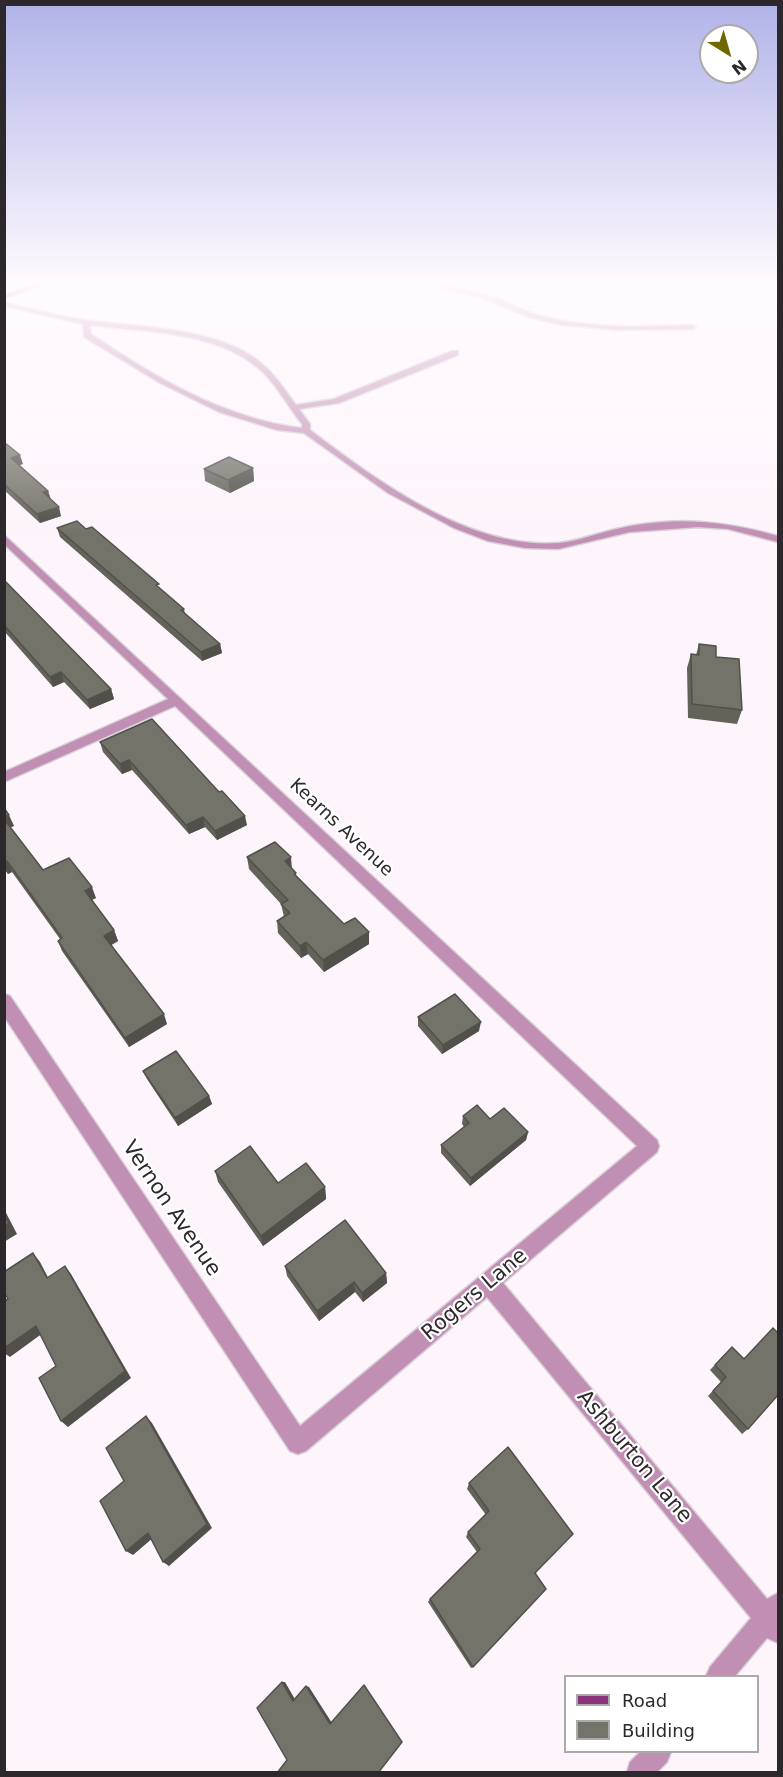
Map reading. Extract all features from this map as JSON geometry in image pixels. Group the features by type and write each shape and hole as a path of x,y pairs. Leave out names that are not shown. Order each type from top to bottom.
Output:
{"street":[{"path":"138,367 188,394 275,428 306,431 339,457 428,511 469,532 520,545 559,546 629,529 678,524 720,525 778,539"},
{"path":"262,367 306,424 306,431"},
{"path":"293,408 336,401 420,367"},
{"name":"Kearns Avenue","path":"4,538 651,1146"},
{"path":"4,778 177,700"},
{"name":"Vernon Avenue","path":"4,1001 298,1443"},
{"name":"Rogers Lane","path":"298,1443 651,1146"},
{"name":"Ashburton Lane","path":"489,1282 775,1618"},
{"path":"721,1675 775,1618"},
{"path":"640,1773 656,1753"}],"building":[{"path":"4,442 20,455 11,458 48,491 43,492 59,507 37,514 4,484"},
{"path":"229,457 253,468 228,480 204,469"},
{"path":"77,521 86,529 92,527 159,584 156,585 220,644 201,652 57,528"},
{"path":"4,580 111,689 87,700 61,672 50,677 4,625"},
{"path":"699,644 716,646 716,657 739,659 742,710 692,704 691,654 699,655"},
{"path":"152,719 219,792 222,791 245,816 215,831 203,817 186,825 129,760 120,764 100,742"},
{"path":"4,819 43,870 69,858 92,887 85,891 114,930 104,936 164,1014 125,1038 58,941 62,938 7,861 4,863"},
{"path":"275,842 291,857 285,861 296,873 294,874 344,924 355,918 369,932 323,960 306,942 300,946 277,921 290,913 281,904 288,900 247,857"},
{"path":"455,994 481,1022 443,1045 418,1017"},
{"path":"176,1051 209,1096 175,1118 143,1071"},
{"path":"477,1105 490,1119 504,1108 528,1132 471,1178 441,1145 469,1123 463,1116"},
{"path":"250,1146 278,1183 306,1163 325,1187 261,1236 215,1171"},
{"path":"4,1215 9,1223 4,1226"},
{"path":"345,1220 386,1273 362,1293 354,1282 317,1311 285,1266"},
{"path":"33,1253 47,1278 65,1266 125,1371 61,1421 39,1378 56,1366 36,1326 4,1348 4,1301 8,1299 4,1292 4,1272"},
{"path":"773,1328 778,1333 778,1395 748,1429 713,1391 726,1377 715,1365 732,1347 744,1359"},
{"path":"146,1416 207,1524 163,1562 148,1533 126,1551 100,1501 124,1481 106,1448"},
{"path":"508,1447 573,1534 535,1573 546,1589 473,1667 430,1599 480,1549 468,1532 489,1511 469,1483"},
{"path":"282,1682 293,1701 306,1686 330,1724 364,1685 402,1742 378,1773 277,1773 287,1760 257,1708"}]}
